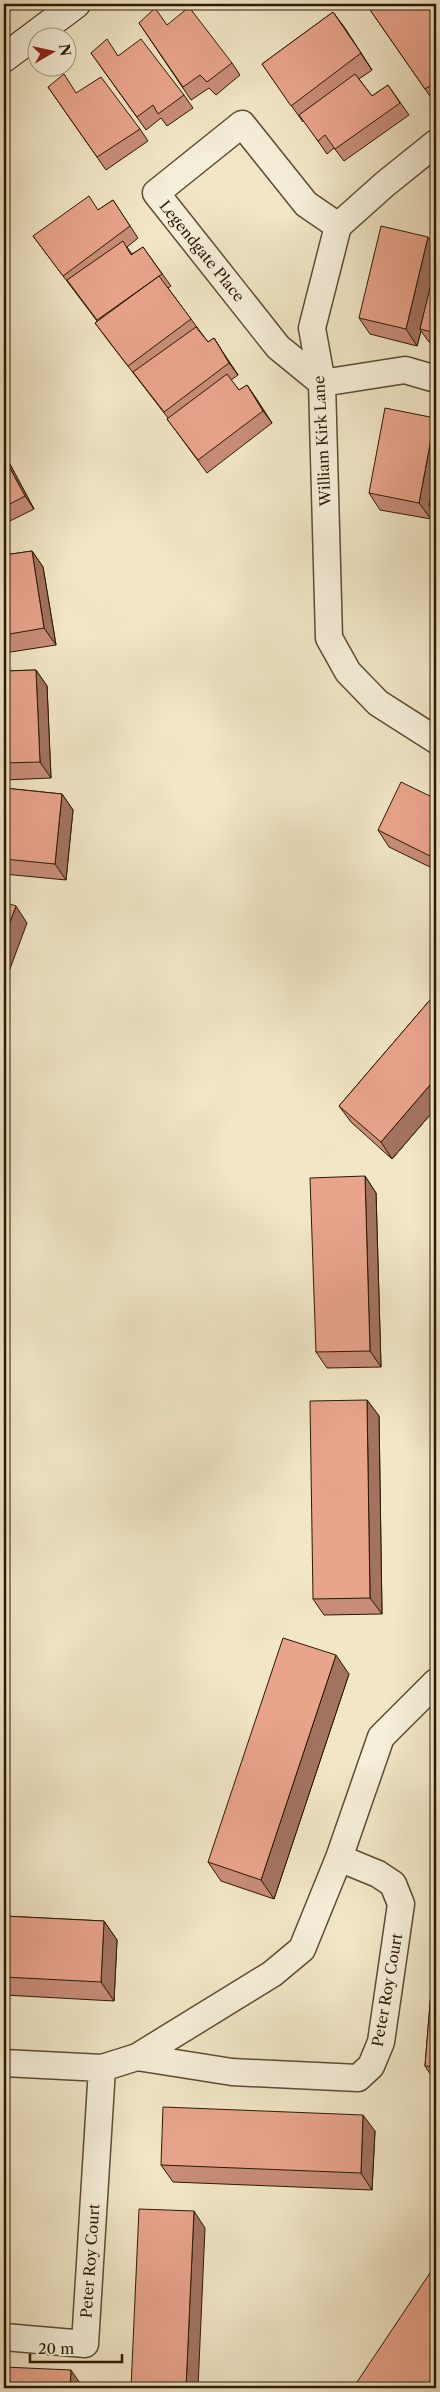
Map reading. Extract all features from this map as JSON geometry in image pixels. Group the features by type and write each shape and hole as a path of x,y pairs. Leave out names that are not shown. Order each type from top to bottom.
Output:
{"main road":[{"path":"4,58 76,4"}],"street":[{"name":"Legendgate Place","path":"322,383 278,347 156,193 242,124 306,204 338,226"},
{"path":"338,226 384,184 436,143"},
{"name":"William Kirk Lane","path":"338,226 312,328 322,383 330,638 348,672 378,703 436,740"},
{"path":"322,383 405,370 436,379"},
{"name":"Peter Roy Court","path":"4,2063 102,2068 137,2058 272,1974 302,1949 339,1858 382,1737 436,1682"},
{"name":"Peter Roy Court","path":"137,2058 232,2072 358,2078 371,2066 381,2042 401,1904 393,1884 378,1874 339,1858"},
{"name":"Peter Roy Court","path":"4,2337 85,2344 102,2068"}],"building":[{"path":"366,4 436,4 436,82 425,89"},
{"path":"189,7 232,63 207,82 200,75 183,87 139,23 155,8 167,25"},
{"path":"333,12 361,53 291,106 262,64"},
{"path":"107,39 118,56 141,39 184,95 158,114 153,105 137,117 91,53"},
{"path":"355,74 372,96 388,85 400,103 335,149 325,135 318,141 299,115"},
{"path":"101,77 140,129 97,157 48,87 59,78 67,78 76,93"},
{"path":"89,196 98,210 113,200 130,226 63,276 33,236"},
{"path":"381,226 428,237 406,329 359,318"},
{"path":"123,241 131,255 143,247 162,274 97,320 67,280"},
{"path":"436,263 436,333 420,329"},
{"path":"159,276 191,319 128,366 95,323"},
{"path":"196,327 208,342 214,338 229,363 164,412 133,372"},
{"path":"227,374 239,390 247,385 263,411 198,460 167,419"},
{"path":"385,408 435,418 419,503 369,493"},
{"path":"4,457 25,496 4,507"},
{"path":"436,473 436,506 429,505"},
{"path":"32,551 44,628 4,635 4,555"},
{"path":"36,670 40,762 4,763 4,671"},
{"path":"401,782 436,799 436,859 378,830"},
{"path":"4,788 62,794 55,864 4,859"},
{"path":"4,902 16,906 4,938"},
{"path":"436,993 436,1078 381,1142 339,1106"},
{"path":"365,1176 370,1351 316,1352 310,1178"},
{"path":"367,1400 370,1598 313,1599 310,1401"},
{"path":"283,1638 336,1655 261,1880 208,1862"},
{"path":"4,1916 104,1921 101,1982 4,1977"},
{"path":"436,1930 436,2067 425,2066"},
{"path":"163,2107 363,2115 361,2173 161,2165"},
{"path":"139,2209 194,2211 186,2388 131,2388"},
{"path":"436,2264 436,2388 353,2388"},
{"path":"4,2367 71,2370 70,2388 4,2388"}]}
